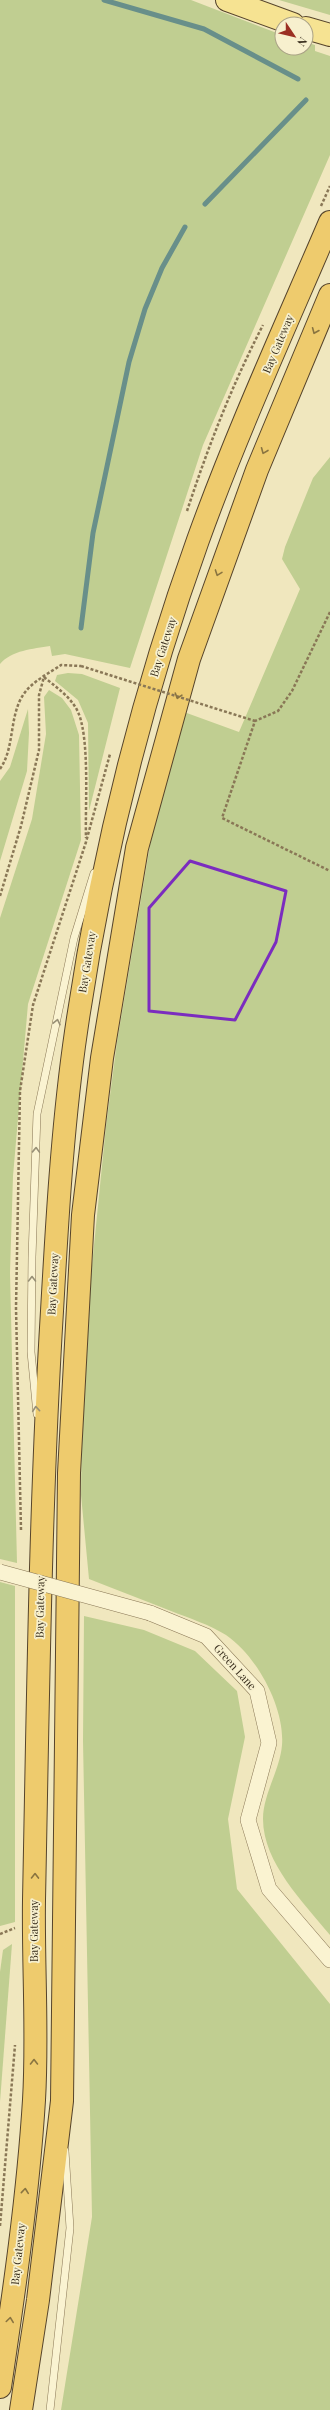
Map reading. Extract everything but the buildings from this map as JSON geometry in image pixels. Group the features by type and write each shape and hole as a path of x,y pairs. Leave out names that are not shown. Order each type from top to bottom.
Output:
{"highway":[{"name":"Bay Gateway","path":"0,2386 15,2283 34,2097 34,1926 42,1476 58,1209 73,1052 90,941 110,841 144,705 196,547 222,478 330,222"},
{"path":"21,2410 38,2300 62,2101 69,1465 83,1216 102,1058 137,848 178,696 233,531 330,295"}],"main road":[{"path":"227,0 274,17"},
{"path":"314,30 330,35"}],"street":[{"name":"Green Lane","path":"0,1572 150,1613 206,1636 257,1691 269,1743 248,1820 269,1889 330,1960"}],"lane":[{"path":"99,855 144,705"},
{"path":"42,1476 31,1352 32,1257 37,1114 74,938 97,863"},
{"path":"50,2410 70,2228 62,2101"}],"path":[{"path":"0,769 9,749 17,707 27,690 61,665 81,666 255,721 278,711 292,691 330,612"},
{"path":"44,677 66,695 78,712 84,731 86,842"},
{"path":"0,896 21,826 39,750 39,695 44,677"},
{"path":"255,721 222,818 330,871"},
{"path":"0,1934 19,1927"},
{"path":"0,2226 15,2042"}],"highlighted area":[{"path":"190,861 286,891 276,942 235,1020 149,1011 149,908"}],"green space":[{"path":"0,0 191,0 274,32 274,56 314,56 315,45 315,51 330,56 330,155 203,445 130,668 65,654 52,656 50,646 30,649 17,653 5,659 0,664"},
{"path":"279,0 330,0 330,15"},
{"path":"330,457 330,1935 297,1896 277,1867 265,1835 263,1819 264,1810 268,1791 281,1754 282,1745 282,1731 279,1715 267,1684 248,1656 226,1635 199,1622 89,1579 81,1495 82,1406 88,1305 106,1126 117,1042 155,815 184,712 239,732 300,589 282,559 285,547 313,478"},
{"path":"68,673 82,674 120,688 89,811 88,723 78,700 55,681 57,675"},
{"path":"49,690 62,698 71,710 79,735 81,840 28,1004 13,1176 10,1273 17,1563 0,1559 0,918 32,819 46,734 44,697"},
{"path":"28,709 29,733 27,771 0,861 0,781 10,767"},
{"path":"0,1582 15,1586 15,1922 0,1926"},
{"path":"84,1616 144,1630 195,1651 237,1691 245,1737 228,1819 237,1889 330,2004 330,2410 61,2410 92,2217 83,1741"},
{"path":"12,1944 0,2102 0,1972 3,1950"}],"waterway":[{"path":"104,0 204,29 298,79"},
{"path":"205,204 306,100"},
{"path":"81,628 93,533 129,362 145,309 162,268 185,227"}]}
